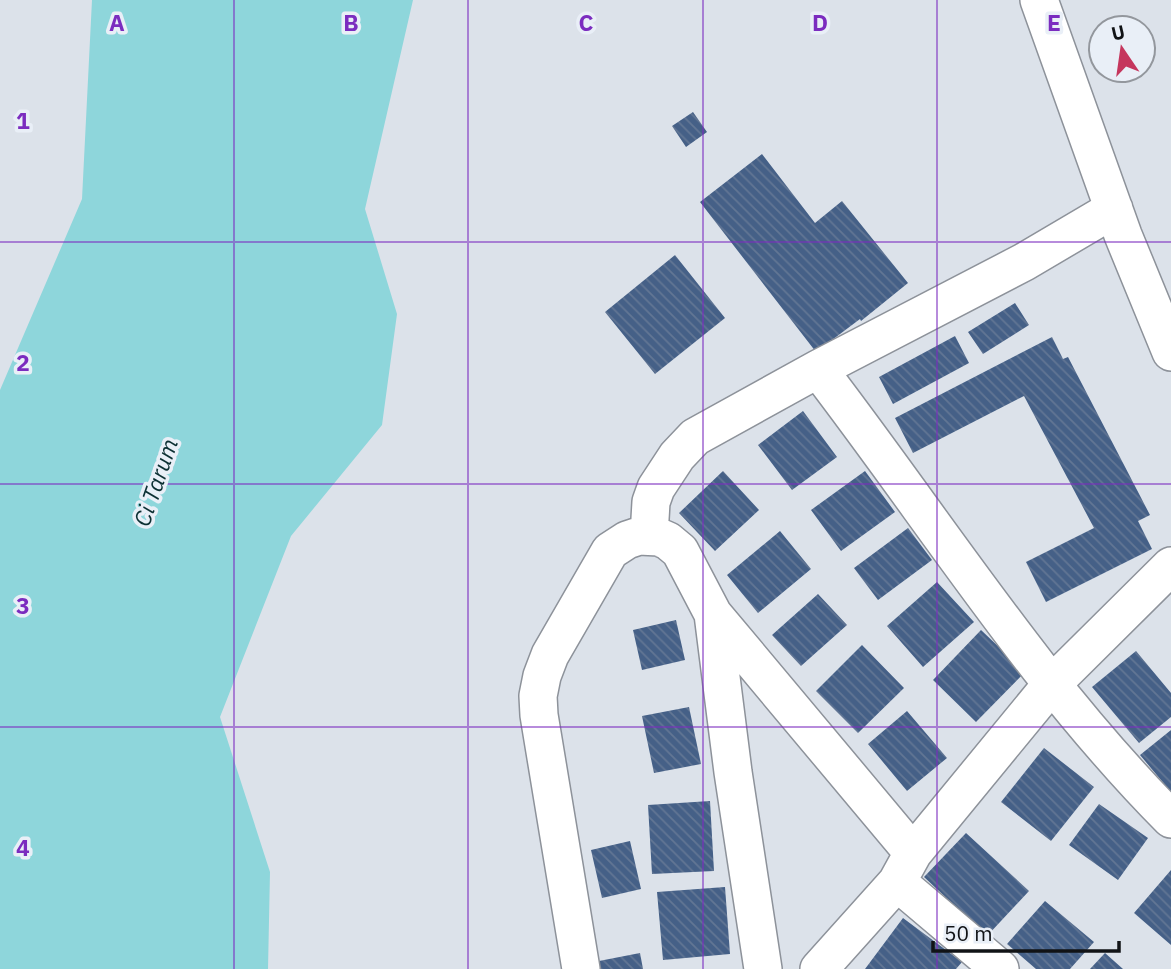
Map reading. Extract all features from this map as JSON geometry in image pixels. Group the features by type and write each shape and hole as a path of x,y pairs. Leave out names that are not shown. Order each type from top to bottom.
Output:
{"street":[{"path":"1039,0 1114,209 1171,352"},
{"path":"649,536 651,502 656,488 664,472 695,437 818,369 1024,262 1114,209"},
{"path":"818,369 879,448 1051,685 1171,819"},
{"path":"581,969 539,715 540,686 550,655 610,551 627,540 649,536 668,541 680,551 713,614 905,868 1000,969"},
{"path":"819,969 905,868 1051,685 1171,566"},
{"path":"713,614 733,772 764,969"}],"water":[{"name":"Ci Tarum","path":"92,0 413,0 365,209 397,314 382,425 291,536 220,717 270,872 268,969 0,969 0,390 82,199"}],"building":[{"path":"693,112 707,132 686,147 672,126"},
{"path":"762,154 815,223 842,201 908,283 861,321 860,319 816,352 700,202"},
{"path":"675,255 725,318 655,374 605,312"},
{"path":"1015,303 1029,325 983,354 968,332"},
{"path":"955,336 969,363 893,404 879,377"},
{"path":"1052,337 1063,359 1068,357 1150,515 1138,521 1152,549 1046,602 1026,562 1094,528 1024,396 913,453 895,418"},
{"path":"803,411 837,457 792,490 758,445"},
{"path":"723,471 759,510 715,551 679,513"},
{"path":"865,471 895,512 841,551 811,510"},
{"path":"908,528 932,560 878,600 854,568"},
{"path":"780,531 811,569 758,613 727,575"},
{"path":"937,582 974,622 923,667 887,626"},
{"path":"818,594 847,625 801,666 772,635"},
{"path":"676,620 685,660 642,670 633,630"},
{"path":"981,630 1025,672 976,722 933,680"},
{"path":"862,645 904,688 858,733 816,691"},
{"path":"1136,651 1171,693 1171,717 1139,743 1092,687"},
{"path":"689,707 701,764 654,773 642,716"},
{"path":"907,711 947,758 907,791 868,744"},
{"path":"1171,730 1171,792 1140,755"},
{"path":"1044,748 1094,787 1051,841 1001,802"},
{"path":"710,801 714,871 652,874 648,805"},
{"path":"1099,804 1148,838 1118,880 1069,845"},
{"path":"966,833 1029,891 987,936 924,877"},
{"path":"630,841 641,889 602,898 591,850"},
{"path":"1171,870 1171,945 1134,913"},
{"path":"725,887 730,954 663,960 657,892"},
{"path":"1045,901 1094,942 1070,969 1036,969 1007,944"},
{"path":"903,918 962,962 956,969 865,969"},
{"path":"640,953 643,969 600,969 599,961"},
{"path":"1105,953 1123,969 1090,969"}]}
